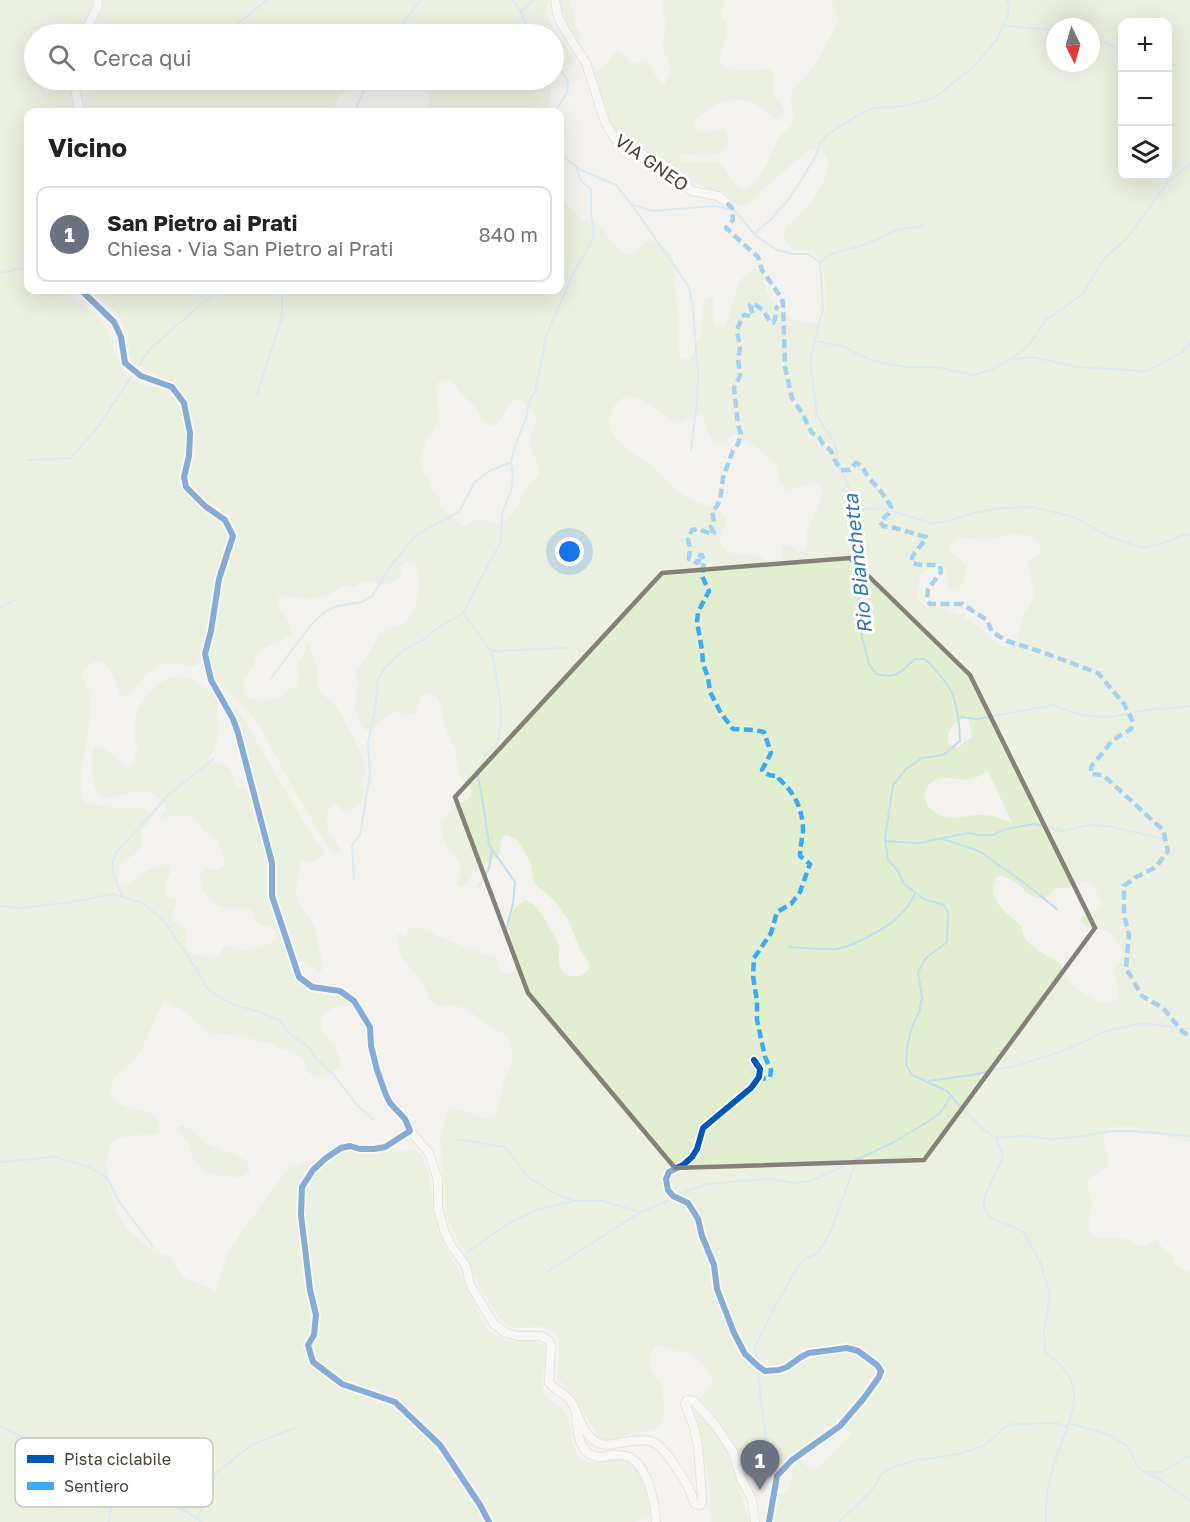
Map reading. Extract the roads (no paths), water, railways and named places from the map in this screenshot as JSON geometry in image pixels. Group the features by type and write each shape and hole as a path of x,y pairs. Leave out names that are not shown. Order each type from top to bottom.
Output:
{"street":[{"path":"89,24 97,8 98,0"},
{"name":"VIA GNEO","path":"555,0 562,24"},
{"name":"VIA GNEO","path":"564,28 586,63 605,122 615,139 642,153 653,165 675,176 692,191 713,194 727,202"},
{"path":"75,90 79,108"},
{"path":"85,294 114,322 121,337 125,363 141,376 172,387 184,403 190,433 189,456 184,477 186,487 205,506 225,520 233,536 219,579 205,654 211,680 233,719 238,733 272,863 272,896 299,977 312,987 340,991 354,1001 370,1027 371,1046 390,1103 405,1119 410,1131 429,1153 438,1180 438,1208 445,1233 466,1266 470,1284 494,1324 506,1333 518,1336 541,1336 549,1341 551,1346 549,1382 568,1397 588,1435 601,1444 634,1441 657,1444 671,1460 690,1491 694,1503 698,1505 702,1502 698,1445 685,1404 689,1400 696,1401 733,1452 741,1478 752,1500 755,1522"},
{"path":"754,1060 760,1069 757,1080 747,1092 703,1128 697,1149 692,1157 668,1175 666,1183 668,1190 673,1196 688,1203 698,1219 702,1236 714,1265 717,1289 734,1333 746,1354 758,1366 765,1371 779,1370 809,1353 847,1348 858,1351 877,1365 881,1371 864,1398 840,1426 792,1460 777,1476 769,1522"},
{"path":"410,1131 385,1147 341,1148 313,1170 302,1187 301,1215 310,1290 316,1316 314,1335 308,1346 314,1362 342,1384 395,1402 440,1445 489,1522"},
{"path":"576,1411 579,1436 587,1453 597,1457 630,1456 639,1466 648,1481 655,1504 657,1522"}],"waterway":[{"path":"237,24 267,0"},
{"path":"402,24 421,0"},
{"name":"Rio Bianchetta","path":"512,0 526,24"},
{"path":"521,12 534,0"},
{"path":"754,234 787,201 827,135 873,108 903,106 934,98 973,67 996,41 1008,15 1007,0"},
{"path":"1004,25 1046,30"},
{"path":"1100,41 1118,48"},
{"name":"Rio Bianchetta","path":"557,108 567,92 568,81 564,75"},
{"path":"356,108 364,90"},
{"name":"Rio Bianchetta","path":"564,157 581,170 616,185 631,204 652,211 714,206 735,211 756,236 777,250 793,254 808,254 820,262 823,308 810,361 817,416 834,442 841,470 854,500 854,568 862,637 869,664 876,674 889,676 898,674 915,659 925,659 950,689 955,700 959,722 960,741 943,755 922,758 906,769 893,785 885,838 888,860 898,871 904,884 924,899 944,905 948,913 947,942 926,958 918,972 922,998 907,1047 906,1065 912,1075 947,1091 984,1130 996,1138 1003,1157 984,1198 984,1208 990,1218 1024,1233 1041,1264 1050,1295 1044,1331 1045,1352 1068,1374 1074,1396 1072,1414 1051,1476 1046,1504 1046,1522"},
{"path":"814,341 842,346 870,360 905,367 936,367 973,375 993,369 1029,345 1046,320 1083,294 1103,260 1128,237 1167,183 1190,164"},
{"path":"354,880 352,845 360,835 370,774 368,743 378,680 386,666 405,649 463,613 501,541 502,514 511,491 513,477 511,462 529,402 535,392 547,333 575,270 592,241 594,231 591,189 581,181 576,166"},
{"path":"632,205 689,287 698,372 691,450"},
{"path":"820,262 831,254 864,245 897,230 923,226"},
{"path":"0,273 24,268"},
{"path":"27,460 70,458 95,431 149,350 206,300 217,294"},
{"path":"257,395 282,316 282,294"},
{"path":"1013,359 1033,357 1077,367 1148,371 1182,352 1190,341"},
{"path":"271,678 310,626 326,611 338,606 362,602 372,596 392,564 416,535 459,512 474,483 489,471 511,462"},
{"path":"854,511 880,508 933,523 1001,508 1033,507 1074,517 1110,537 1142,548 1186,534 1190,536"},
{"path":"0,608 14,600"},
{"path":"463,613 491,651 501,707 501,724 496,745 485,755 478,776 489,845 515,882 513,904 504,937"},
{"path":"491,651 566,648"},
{"path":"958,717 978,719 1053,705 1078,714 1106,718 1141,711 1190,706"},
{"path":"122,895 113,874 116,852 167,796 213,759"},
{"path":"885,841 919,843 968,833 993,835 1006,829 1034,824 1062,831 1088,825 1109,826 1163,839"},
{"path":"943,839 979,851 1057,909"},
{"path":"479,886 489,868 492,849"},
{"path":"789,947 836,949 851,945 894,921 902,914 915,893"},
{"path":"0,906 22,908 113,894 143,903 164,921 208,990 234,1005 280,1020 295,1038 310,1048 315,1058 333,1074 358,1106 374,1120"},
{"path":"929,1081 1019,1065 1068,1049 1106,1031 1143,1023 1190,1029"},
{"path":"677,1196 708,1184 770,1179 792,1183 809,1182 892,1143 921,1126 939,1114 950,1096"},
{"path":"996,1138 1024,1136 1055,1139 1111,1131 1190,1136"},
{"path":"456,1139 505,1147 528,1177 556,1194 575,1201"},
{"path":"0,1162 56,1157 91,1168 108,1179 119,1202 153,1246"},
{"path":"757,1362 755,1347 774,1308 799,1265 804,1259 818,1253 832,1229 856,1161"},
{"path":"548,1271 641,1212 672,1199"},
{"path":"468,1252 509,1223 535,1210 575,1201 603,1201 640,1212"},
{"path":"758,1368 770,1466"},
{"path":"839,1522 871,1491 884,1471 893,1467 975,1449 985,1445 1005,1427 1013,1424 1055,1423 1067,1427"},
{"path":"1069,1423 1109,1435 1128,1447 1138,1468 1162,1481 1190,1501"},
{"path":"0,1426 24,1438"},
{"path":"213,1480 216,1473 253,1444 295,1428"},
{"path":"1149,1472 1162,1472 1190,1457"},
{"path":"109,1522 111,1507"},
{"path":"177,1507 201,1522"},
{"path":"198,1518 202,1507"}],"place":[{"name":"San Pietro ai Prati","path":"760,1490"}]}
